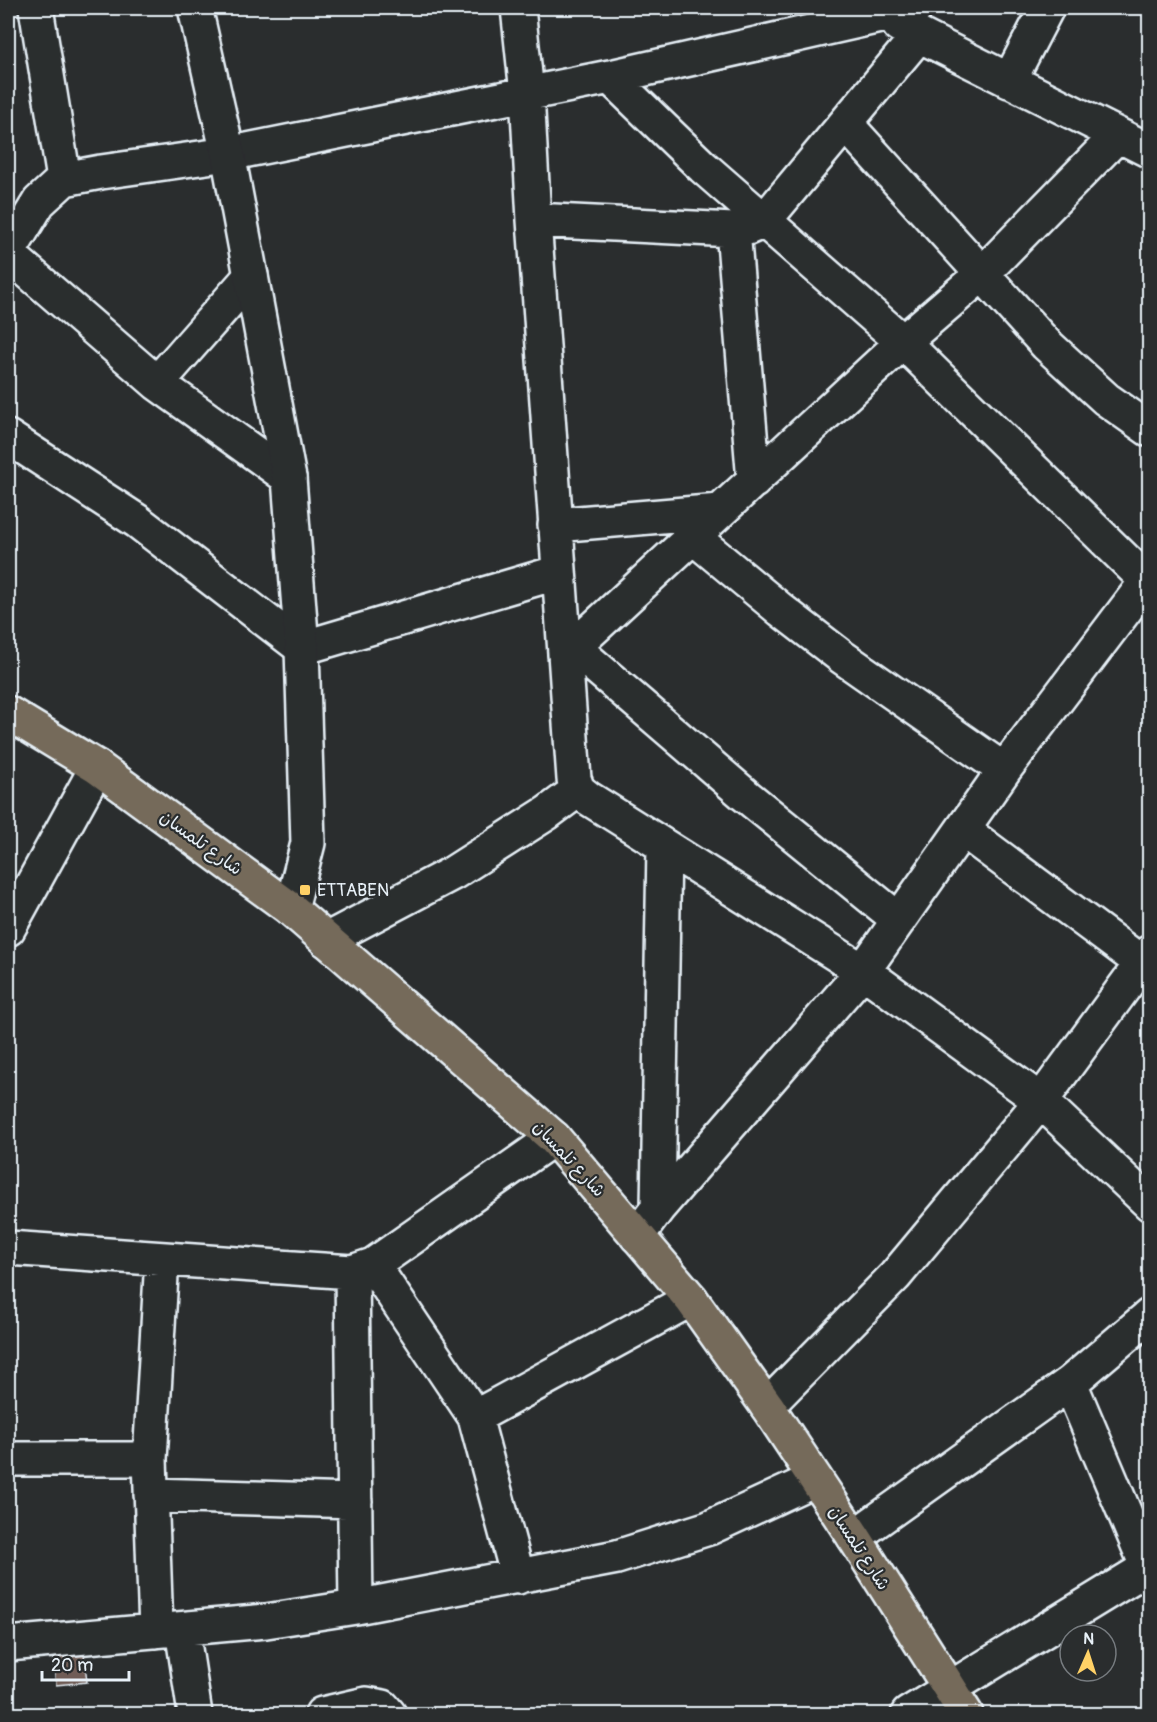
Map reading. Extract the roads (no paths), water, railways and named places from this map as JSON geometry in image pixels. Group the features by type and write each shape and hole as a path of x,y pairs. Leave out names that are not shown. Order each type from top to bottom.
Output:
{"main road":[{"name":"شارع تلمسان","path":"8,713 97,767 291,909 554,1138 691,1299 767,1406 854,1537 957,1701"}],"street":[{"path":"36,8 64,179"},
{"path":"195,8 228,154 289,478 302,648 308,843 291,909"},
{"path":"518,8 527,93 555,525 570,652 574,779 578,789 588,798 862,971 1041,1101 1149,1204"},
{"path":"1009,81 1047,8"},
{"path":"289,478 157,383 8,254 39,202 64,179 228,154 610,77 880,16 917,21 1009,81 1149,151"},
{"path":"534,220 733,230 748,228 764,222 846,124 917,21"},
{"path":"610,77 702,167 903,342 1148,581 1004,770 862,971 658,1208 637,1236"},
{"path":"846,124 1046,344 1106,399 1149,430"},
{"path":"570,652 692,536 903,342 982,273 1117,136"},
{"path":"733,230 754,481"},
{"path":"157,383 251,276"},
{"path":"8,437 137,520 302,648"},
{"path":"555,525 720,511"},
{"path":"692,536 842,657 1004,770"},
{"path":"302,648 559,572"},
{"path":"570,652 899,920"},
{"path":"8,929 97,767"},
{"path":"326,940 453,873 547,813 578,789"},
{"path":"767,1406 895,1276 1041,1101 1147,961 963,830"},
{"path":"658,1208 664,846"},
{"path":"8,1248 162,1259 363,1268 554,1138"},
{"path":"162,1259 150,1459 152,1495 169,1630 195,1714"},
{"path":"363,1268 475,1417 518,1577"},
{"path":"356,1607 355,1501 363,1268"},
{"path":"475,1417 691,1299"},
{"path":"854,1537 1070,1383 1149,1315"},
{"path":"908,1714 957,1701 1148,1569 1070,1383"},
{"path":"8,1460 150,1459"},
{"path":"8,1644 266,1621 356,1607 617,1557 709,1528 814,1479"},
{"path":"152,1495 355,1501"},
{"path":"322,1714 366,1704 383,1707 389,1714"}],"place":[{"name":"ETTABEN","path":"305,890"}]}
